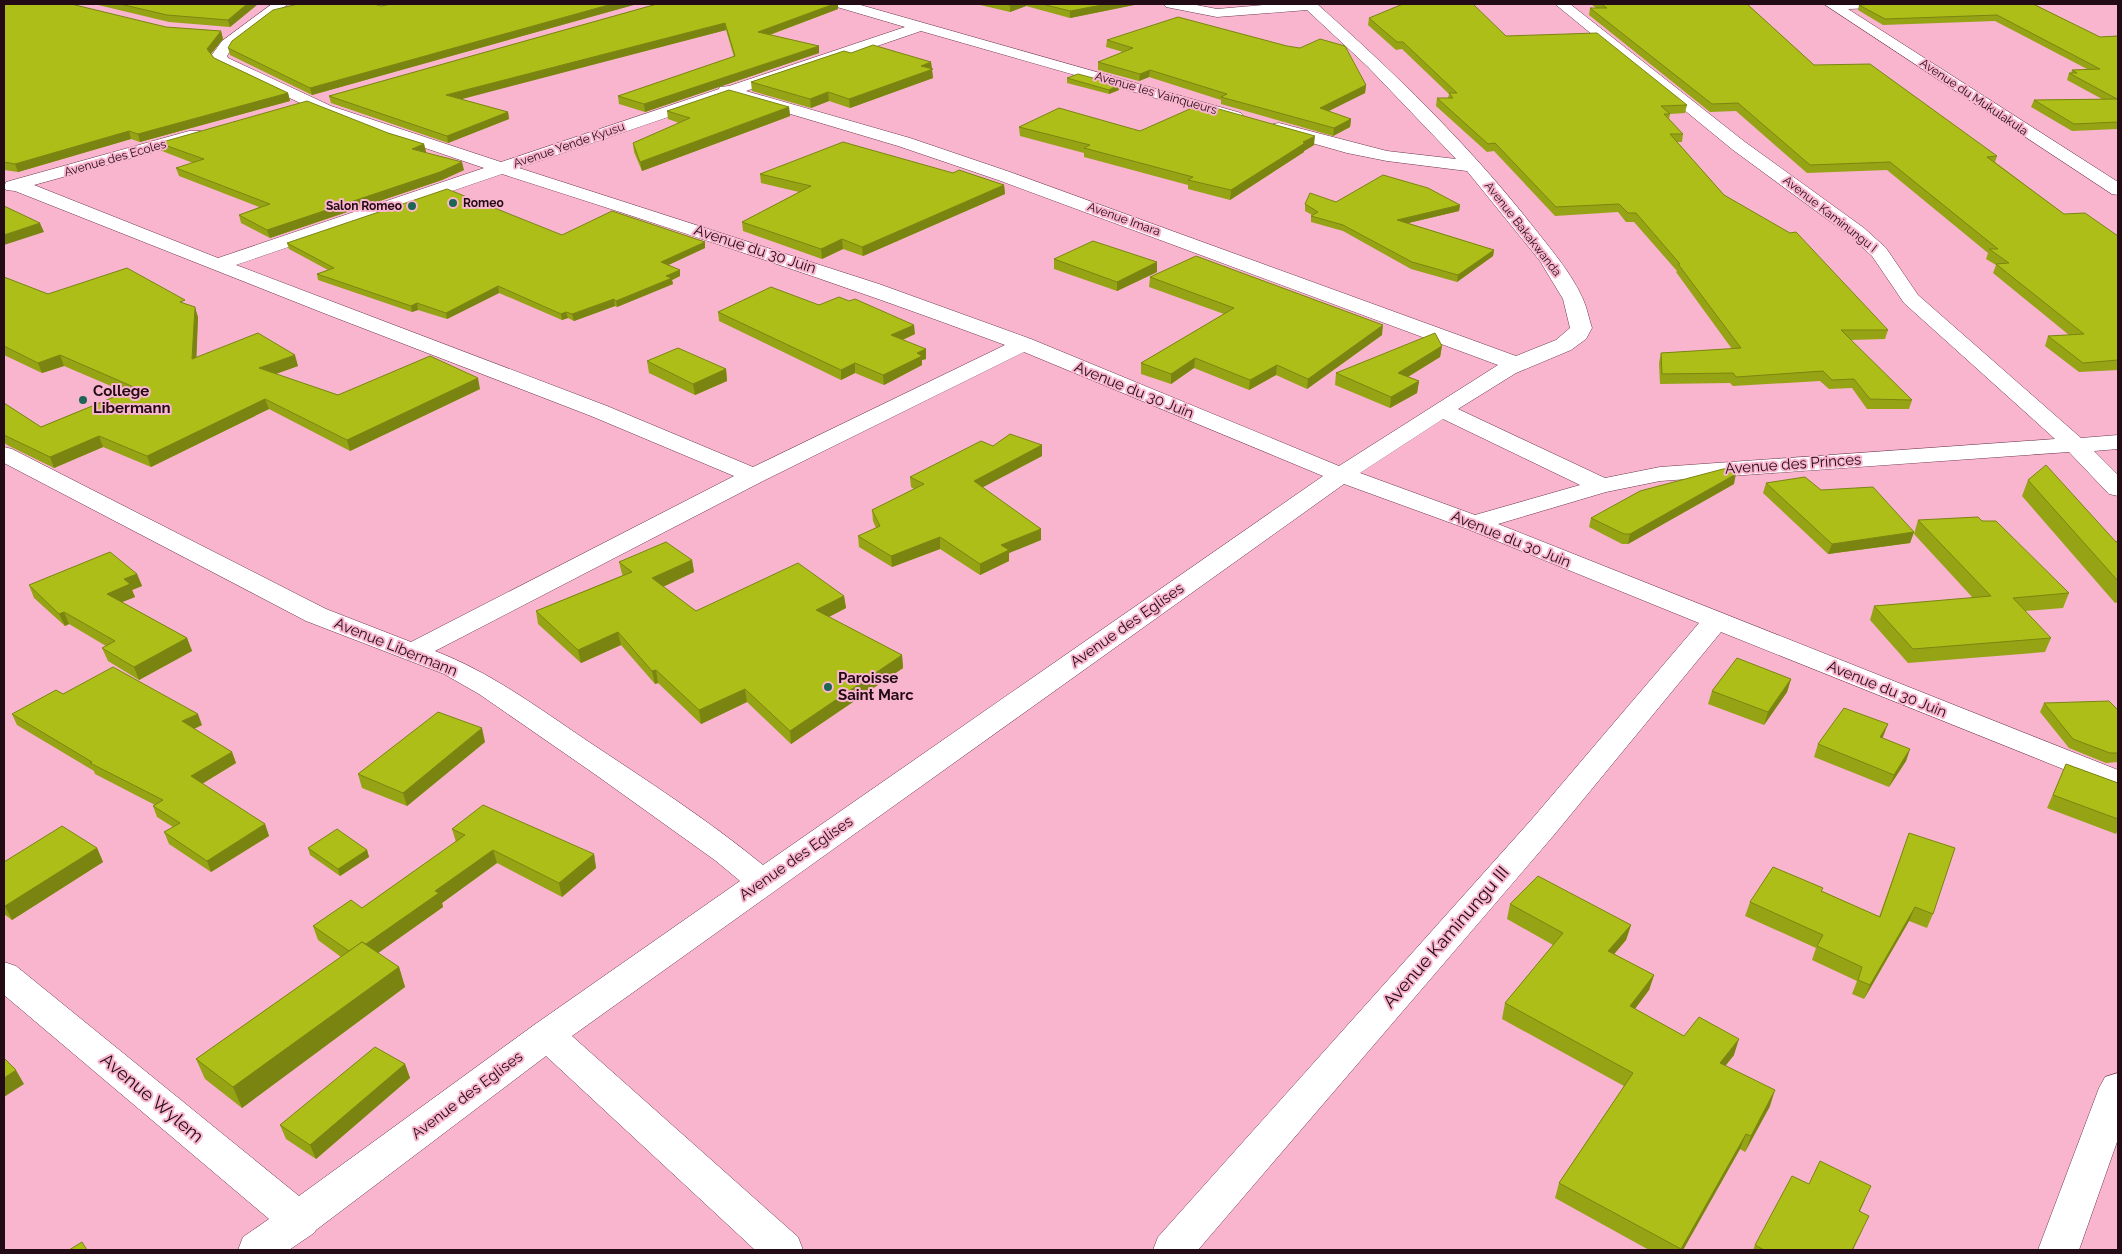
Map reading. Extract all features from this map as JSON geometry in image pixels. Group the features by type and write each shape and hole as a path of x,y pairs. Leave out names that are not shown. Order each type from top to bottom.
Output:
{"street":[{"name":"Avenue du 30 Juin","path":"281,4 230,33 219,56 223,61 320,100 397,135 769,253 872,288 1024,344 1341,475 1474,523 2118,781"},
{"name":"Avenue les Vainqueurs","path":"842,4 1352,149 1387,156 1472,166"},
{"path":"1171,4 1217,13 1310,4"},
{"name":"Avenue Bakakwanda","path":"1310,4 1376,64 1472,166 1532,237 1561,277 1577,308 1581,329 1577,336 1566,344 1493,376 1341,475"},
{"name":"Avenue Kaminungu I","path":"1562,4 1739,146 1857,232 1879,252 1911,299 2074,444 2118,489"},
{"path":"1832,4 1874,4"},
{"name":"Avenue du Mukulakula","path":"1832,4 2118,190"},
{"name":"Avenue Yende Kyusu","path":"219,264 918,26"},
{"name":"Avenue Imara","path":"726,90 904,142 1004,176 1517,364"},
{"path":"282,110 320,100"},
{"name":"Avenue des Ecoles","path":"10,187 206,132"},
{"path":"10,187 219,264 333,310 600,411 754,476"},
{"path":"414,652 754,476 1024,344"},
{"path":"1442,410 1602,486"},
{"name":"Avenue des Princes","path":"1474,523 1602,486 1660,474 1724,468 2118,442"},
{"name":"Avenue Libermann","path":"4,454 316,615 454,668 489,688 727,852 762,882"},
{"name":"Avenue des Eglises","path":"258,1250 300,1221 547,1035 1341,475"},
{"name":"Avenue Kaminungu III","path":"1173,1250 1543,827 1715,621"},
{"name":"Avenue Wylem","path":"4,975 300,1221"},
{"path":"547,1035 783,1250"},
{"path":"2058,1250 2118,1088"}],"building":[{"path":"4,4 71,4 166,27 221,31 207,49 214,58 288,93 138,134 129,131 15,164 4,162"},
{"path":"120,4 247,4 228,20 167,15"},
{"path":"298,4 374,4 381,6 391,4 612,4 310,88 228,48 232,41 273,10"},
{"path":"657,4 834,4 758,32 819,46 644,104 618,96 735,56 725,23 446,95 508,112 447,136 329,96"},
{"path":"1042,4 1107,4 1070,11"},
{"path":"1403,4 1473,4 1506,36 1597,33 1687,105 1661,106 1670,114 1664,114 1683,134 1670,134 1724,195 1790,233 1796,232 1888,330 1841,330 1912,400 1870,399 1854,379 1832,380 1823,371 1736,377 1733,373 1662,374 1661,353 1741,348 1678,264 1680,264 1636,213 1628,213 1619,204 1556,207 1495,143 1488,144 1437,98 1453,98 1449,93 1457,93 1403,42 1397,42 1369,18"},
{"path":"1601,4 1747,4 1814,65 1870,64 1997,156 1987,157 2064,214 2085,213 2118,236 2118,360 2083,363 2048,336 2084,334 1996,264 2009,263 1989,249 1998,249 1890,162 1810,165 1738,103 1712,104 1590,8 1607,8"},
{"path":"2033,4 2100,37 2118,36 2118,122 2074,124 2034,100 2117,99 2069,73 2077,73 2072,70 2100,69 1997,15 1885,19 1859,5"},
{"path":"1178,17 1287,46 1300,48 1320,39 1345,46 1366,85 1320,108 1351,119 1334,128 1221,97 1227,94 1150,70 1140,74 1098,62 1133,48 1107,40"},
{"path":"873,45 931,62 921,66 933,69 849,99 828,92 810,99 751,82 844,51 851,53"},
{"path":"1078,74 1119,85 1109,90 1067,78"},
{"path":"729,90 789,107 640,162 633,143 690,118 667,111"},
{"path":"307,101 388,133 424,144 412,149 462,162 440,172 267,230 239,215 270,204 176,168 204,159 159,143"},
{"path":"1201,104 1315,136 1231,190 1188,180 1193,177 1084,148 1090,145 1019,127 1059,108 1140,131"},
{"path":"843,142 953,173 959,170 1004,185 862,247 842,239 821,249 742,222 811,186 760,174"},
{"path":"1383,175 1428,188 1460,205 1397,220 1494,250 1458,275 1412,262 1343,225 1311,216 1318,212 1305,204 1310,193 1336,202"},
{"path":"447,189 562,235 612,211 705,242 661,262 680,270 666,276 672,278 616,301 614,299 572,314 566,312 561,314 498,286 446,313 417,303 411,306 317,274 334,268 287,243"},
{"path":"4,206 40,223 4,235"},
{"path":"1093,241 1157,262 1117,282 1054,259"},
{"path":"1196,256 1383,325 1308,379 1277,365 1250,380 1195,358 1171,374 1141,363 1234,308 1150,277"},
{"path":"127,268 185,300 180,302 195,307 192,359 258,333 295,355 259,368 338,395 430,356 478,378 347,440 265,399 147,456 99,436 50,457 4,435 4,403 41,427 136,388 60,355 38,363 4,346 4,277 48,294"},
{"path":"771,287 819,305 839,297 849,301 855,299 914,325 891,335 926,349 917,353 922,356 883,375 855,363 841,370 718,312"},
{"path":"1435,333 1442,346 1398,373 1419,381 1391,397 1336,373"},
{"path":"678,348 726,369 693,384 647,361"},
{"path":"1010,434 1042,445 974,481 1041,529 1001,545 1009,550 980,564 940,537 891,556 858,536 880,526 872,510 924,484 910,477 981,441 993,446"},
{"path":"2046,465 2116,542 2118,541 2118,581 2028,480"},
{"path":"1734,468 1736,474 1630,534 1624,534 1591,518 1640,491 1723,469"},
{"path":"1805,477 1821,490 1873,487 1914,532 1832,544 1766,483"},
{"path":"1978,517 1982,521 1996,521 2069,593 2013,598 2051,638 1913,649 1874,606 1991,596 1918,520"},
{"path":"666,542 692,560 652,578 696,611 798,563 844,596 816,610 902,655 790,731 745,689 699,710 656,670 652,671 618,632 578,650 536,611 632,572 619,562"},
{"path":"110,552 137,574 124,579 130,584 107,594 187,638 134,667 102,648 115,641 64,612 59,614 29,585"},
{"path":"1737,658 1791,679 1768,712 1712,691"},
{"path":"113,667 198,714 182,721 232,752 191,776 265,824 207,861 164,832 180,823 153,806 163,800 90,763 92,762 12,714 56,690 63,694"},
{"path":"2109,701 2118,710 2118,753 2110,753 2073,739 2044,703"},
{"path":"1844,708 1888,724 1880,737 1910,749 1894,775 1818,744"},
{"path":"438,712 482,728 403,793 358,774"},
{"path":"2066,764 2118,783 2118,819 2053,795"},
{"path":"483,805 594,854 559,883 493,850 435,891 439,893 366,944 362,942 349,951 313,926 351,900 362,908 465,835 452,829"},
{"path":"62,826 97,848 5,906 4,862"},
{"path":"337,829 367,850 338,869 308,848"},
{"path":"1909,833 1955,848 1933,914 1915,907 1870,985 1858,980 1862,967 1817,946 1823,935 1750,902 1773,867 1823,888 1821,891 1880,917"},
{"path":"1538,876 1631,925 1608,951 1654,975 1630,1006 1684,1036 1699,1017 1739,1039 1720,1063 1775,1090 1751,1136 1746,1134 1681,1249 1559,1183 1633,1073 1505,1003 1563,933 1510,904"},
{"path":"362,942 399,967 233,1087 196,1059"},
{"path":"375,1047 405,1064 310,1145 280,1125"},
{"path":"4,1058 16,1070 4,1078"},
{"path":"1820,1161 1871,1186 1859,1211 1869,1216 1852,1250 1764,1250 1755,1245 1792,1176 1809,1184"},
{"path":"82,1242 87,1250 69,1250"}],"place":[{"name":"Romeo","path":"453,203"},
{"name":"Salon Romeo","path":"412,206"},
{"name":"College Libermann","path":"83,400"},
{"name":"Paroisse Saint Marc","path":"828,687"}]}
